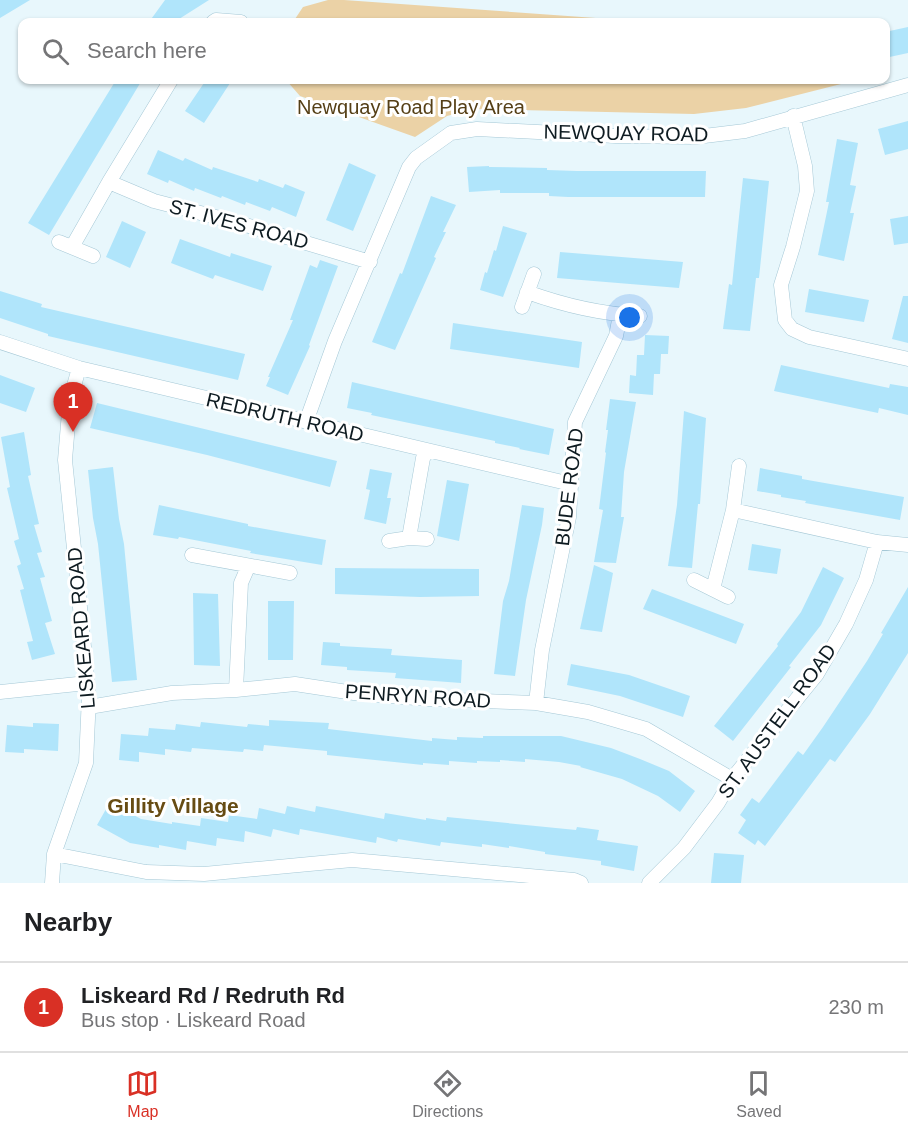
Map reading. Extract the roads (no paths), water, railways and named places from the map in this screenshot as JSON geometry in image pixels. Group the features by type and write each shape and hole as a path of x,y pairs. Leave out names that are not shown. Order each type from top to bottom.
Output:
{"street":[{"path":"72,247 169,84"},
{"name":"NEWQUAY ROAD","path":"306,422 335,340 409,167 416,158 451,133 477,129 615,136 696,137 745,131 908,85"},
{"path":"793,116 805,166 807,191 781,285 785,320 792,329 809,338 908,359"},
{"name":"ST. IVES ROAD","path":"109,182 154,201 239,223 370,262"},
{"path":"59,242 93,256"},
{"path":"522,307 534,274"},
{"path":"527,292 555,302 621,315 640,316"},
{"name":"BUDE ROAD","path":"536,703 542,650 569,517 575,422 615,336 621,315"},
{"name":"REDRUTH ROAD","path":"0,342 79,368 571,484"},
{"name":"LISKEARD ROAD","path":"52,883 54,854 86,763 89,707 65,460 70,400 79,368"},
{"path":"409,538 423,458 428,451"},
{"path":"713,589 733,510 739,466"},
{"path":"733,510 877,542 908,545"},
{"path":"389,541 409,538 427,539"},
{"name":"ST. AUSTELL ROAD","path":"649,883 684,848 732,779 817,674 846,624 866,580 877,542"},
{"path":"192,555 290,573"},
{"path":"236,690 241,583 248,567"},
{"path":"694,580 728,597"},
{"path":"0,692 87,683"},
{"name":"PENRYN ROAD","path":"89,707 172,693 295,684 354,693 417,698 536,703 588,712 646,729 732,779"},
{"path":"54,854 146,873 245,877 352,860 574,880 581,883"}],"place":[{"name":"Liskeard Rd / Redruth Rd","path":"73,432"}],"district":[{"name":"Gillity Village","path":"173,805"}],"park label":[{"name":"Newquay Road Play Area","path":"411,107"}]}
